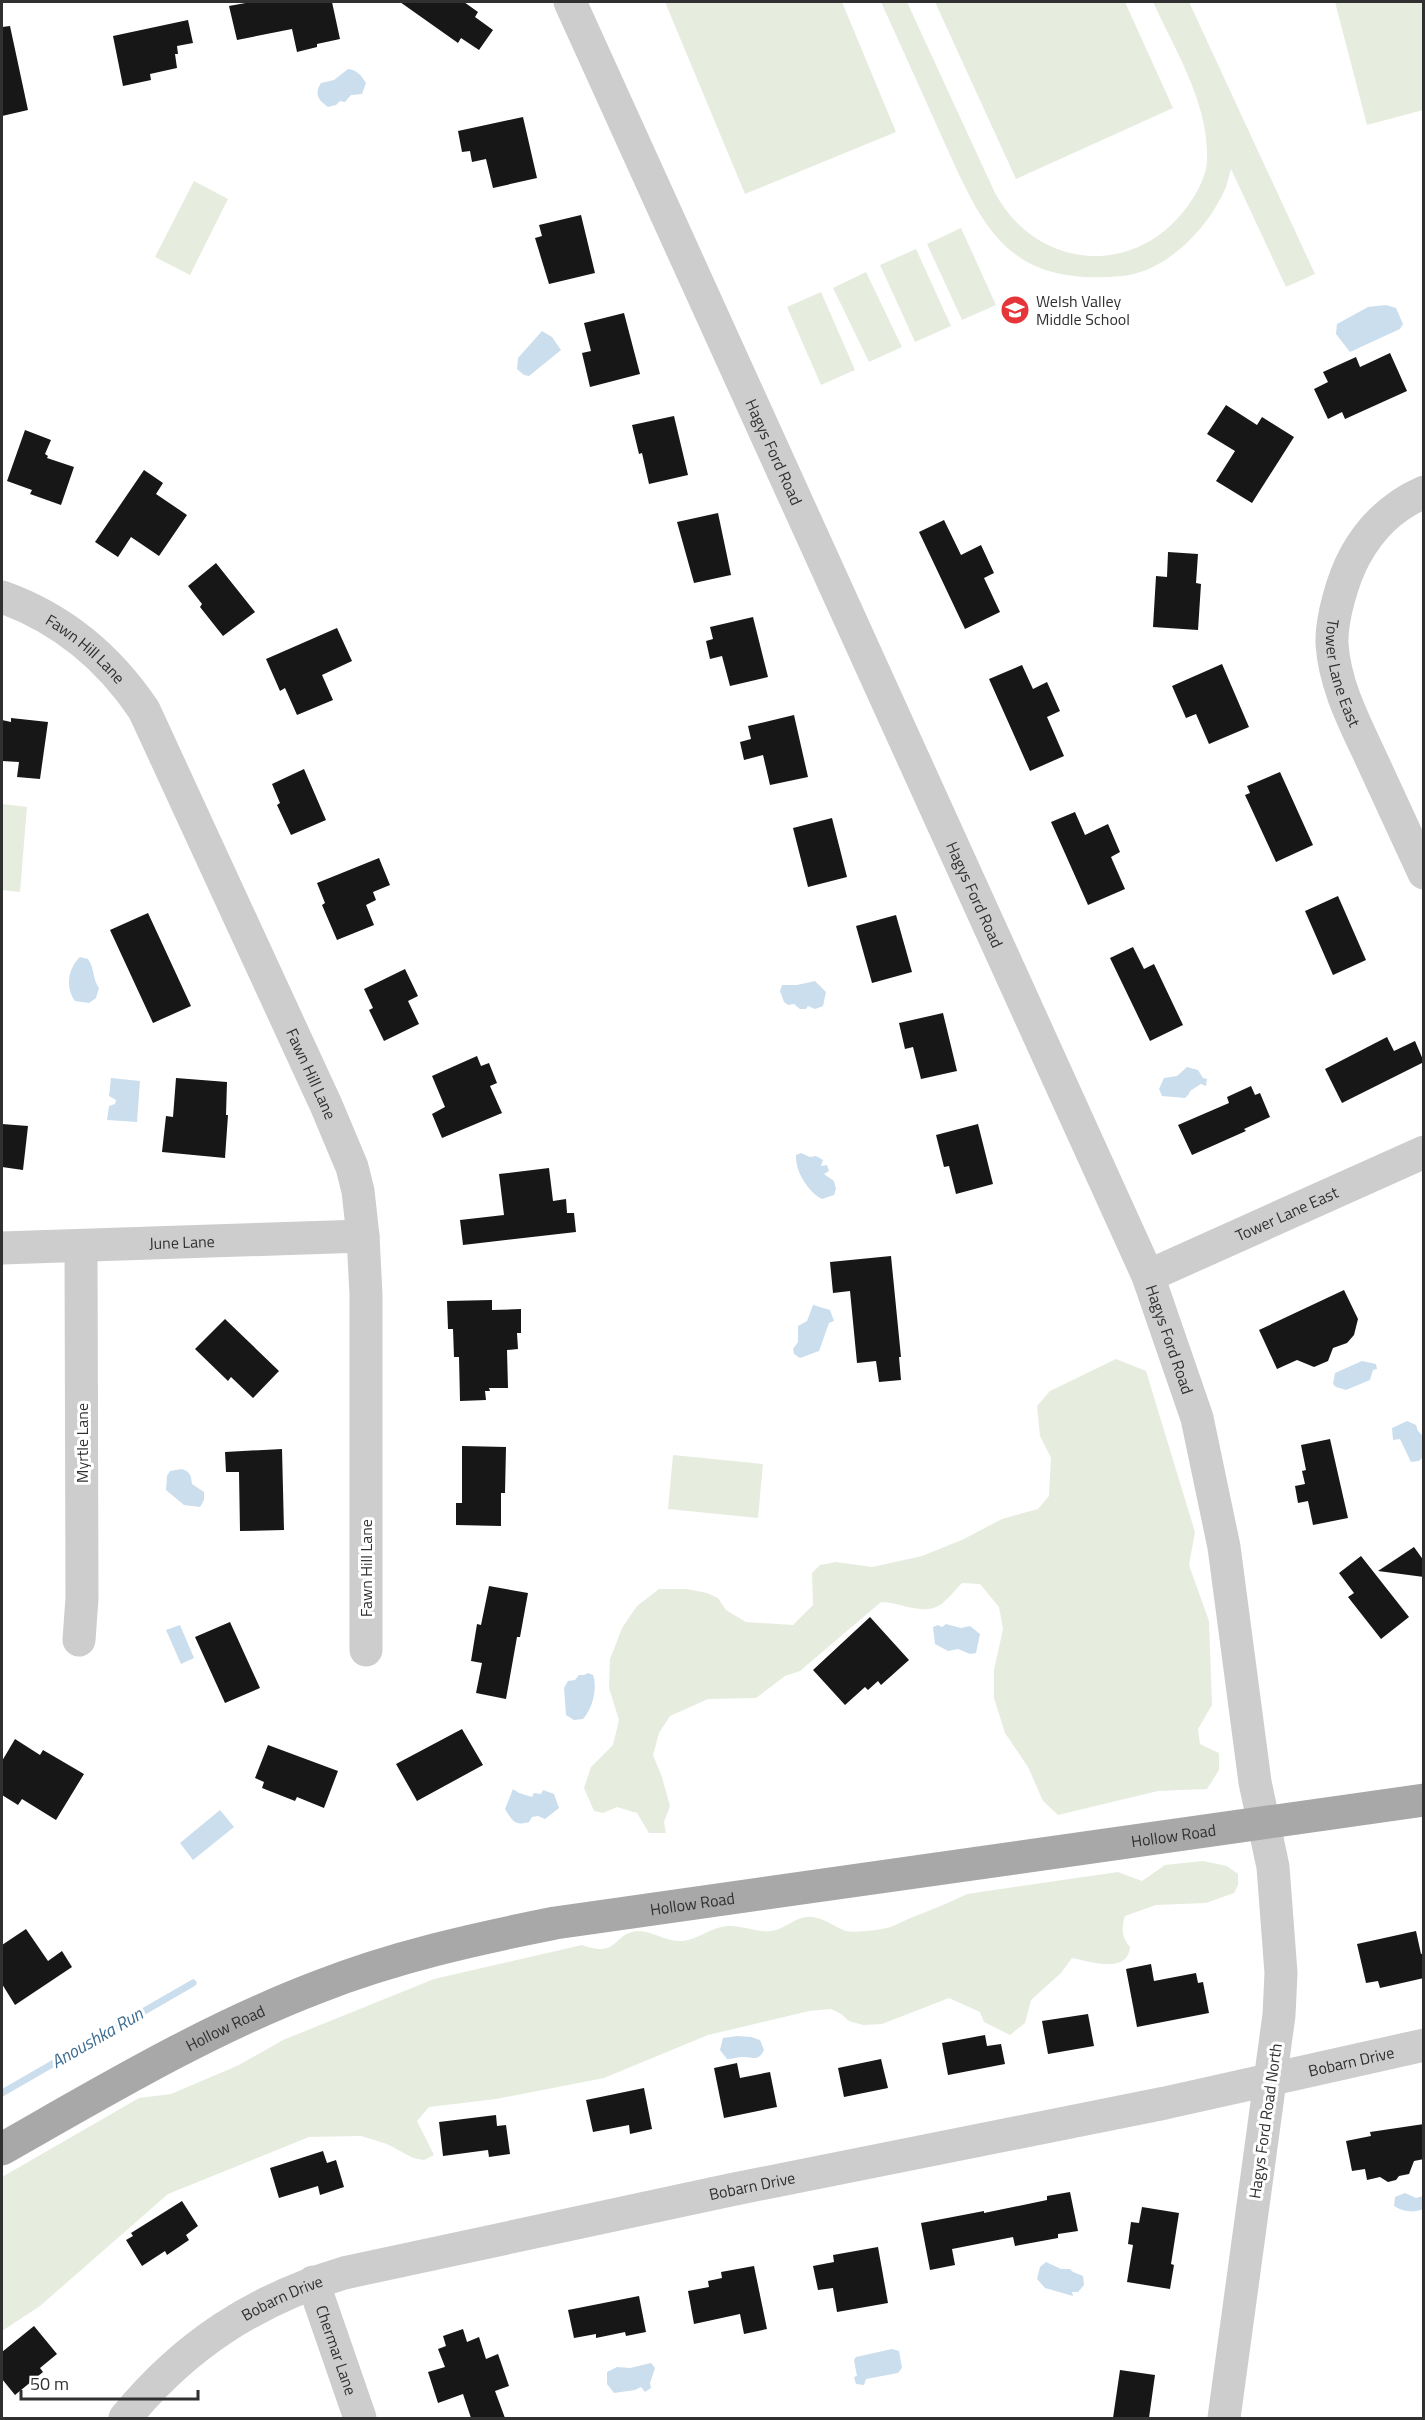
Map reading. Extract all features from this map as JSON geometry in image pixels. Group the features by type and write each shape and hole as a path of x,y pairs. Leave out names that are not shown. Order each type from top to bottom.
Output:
{"main road":[{"name":"Hollow Road","path":"2,2149 158,2063 259,2012 318,1987 432,1950 555,1923 1424,1800"}],"street":[{"name":"Hagys Ford Road","path":"570,2 1148,1276 1197,1418 1212,1480 1233,1610 1254,1782 1264,1823"},
{"name":"Tower Lane East","path":"1424,492 1386,514 1371,531 1359,550 1339,594 1332,643 1343,697 1424,873"},
{"name":"Fawn Hill Lane","path":"2,597 33,609 88,646 129,688 144,710 179,782 342,1143 358,1191 366,1295 366,1650"},
{"name":"Tower Lane East","path":"1148,1276 1424,1152"},
{"name":"June Lane","path":"2,1248 363,1236"},
{"name":"Myrtle Lane","path":"79,1640 82,1598 81,1246"},
{"name":"Hagys Ford Road North","path":"1224,2418 1279,2015 1281,1973 1273,1867 1264,1823"},
{"name":"Bobarn Drive","path":"125,2418 154,2385 218,2331 266,2302 313,2282 374,2266 523,2234 1270,2080 1424,2045"},
{"name":"Chermar Lane","path":"313,2282 360,2418"}],"shaded area":[{"path":"665,2 842,2 896,132 745,194"},
{"path":"881,2 907,2 995,193 1012,218 1034,237 1058,249 1084,255 1110,255 1136,248 1161,233 1187,207 1202,180 1207,159 1206,138 1197,98 1153,2 1189,2 1315,274 1286,287 1231,169 1226,187 1209,217 1185,245 1156,266 1123,276 1083,277 1051,272 1025,261 1004,244 986,223 971,198"},
{"path":"935,2 1125,2 1173,108 1016,179"},
{"path":"1335,2 1423,2 1423,110 1367,125"},
{"path":"194,181 228,199 190,275 155,257"},
{"path":"961,228 996,305 962,320 927,244"},
{"path":"916,249 951,326 915,342 880,265"},
{"path":"866,272 902,347 869,362 833,288"},
{"path":"821,292 855,370 821,385 787,307"},
{"path":"2,804 27,807 20,892 2,890"},
{"path":"1116,1359 1146,1371 1195,1532 1189,1565 1209,1621 1212,1705 1198,1729 1200,1744 1219,1753 1219,1770 1207,1789 1158,1791 1058,1815 1043,1801 1028,1767 1005,1733 994,1698 994,1670 1003,1629 999,1607 980,1584 962,1583 944,1602 932,1608 917,1609 881,1602 800,1671 785,1676 756,1698 708,1699 670,1716 659,1733 653,1755 670,1806 664,1822 666,1833 649,1833 637,1813 617,1807 603,1813 594,1811 584,1788 591,1767 613,1745 619,1720 609,1688 610,1659 622,1628 637,1606 659,1589 687,1589 718,1598 726,1610 746,1622 793,1625 813,1605 812,1573 820,1565 836,1562 872,1567 922,1556 964,1539 1002,1519 1038,1509 1049,1496 1051,1458 1040,1436 1037,1406 1050,1391"},
{"path":"673,1455 763,1464 758,1518 668,1509"},
{"path":"1203,1861 1227,1866 1238,1874 1238,1885 1234,1893 1206,1903 1156,1905 1125,1916 1123,1929 1125,1940 1130,1947 1128,1956 1115,1964 1072,1958 1061,1973 1031,2000 1025,2023 1010,2035 984,2022 980,2012 949,1998 882,2024 863,2025 849,2021 831,2009 809,2011 708,2035 604,2078 496,2099 429,2107 417,2121 434,2155 424,2160 413,2158 387,2144 361,2136 309,2137 168,2194 40,2306 2,2331 2,2177 139,2098 171,2094 239,2065 283,2040 434,1979 582,1945 603,1949 615,1944 630,1932 639,1931 683,1941 716,1928 728,1926 759,1931 776,1930 807,1917 822,1919 846,1931 878,1930 967,1894 1118,1872 1142,1881 1165,1865"}],"water":[{"path":"348,69 358,73 366,83 362,94 351,95 345,102 340,101 328,107 318,96 321,83 334,80"},
{"path":"1386,305 1396,308 1403,324 1400,329 1350,352 1336,334 1337,324 1368,307"},
{"path":"542,331 552,337 561,350 529,376 524,375 517,369 518,358"},
{"path":"80,957 88,959 99,988 96,998 89,1003 75,1001 70,990 69,978"},
{"path":"815,981 826,992 823,1006 815,1009 808,1006 806,1009 800,1009 794,1004 788,1005 784,1002 780,991 782,985 797,985"},
{"path":"1187,1067 1198,1070 1203,1078 1207,1079 1206,1086 1201,1084 1190,1091 1185,1098 1162,1096 1159,1089 1164,1078 1177,1076"},
{"path":"111,1078 140,1081 137,1122 107,1120 109,1106 115,1104 116,1100 109,1096"},
{"path":"801,1153 810,1157 816,1156 823,1160 821,1166 827,1165 829,1171 824,1174 834,1181 836,1189 834,1195 822,1199 807,1186 796,1161 796,1155"},
{"path":"813,1305 830,1310 834,1321 829,1323 819,1351 800,1358 794,1354 793,1349 798,1342 798,1326 807,1321"},
{"path":"1362,1361 1376,1364 1377,1369 1373,1370 1370,1380 1346,1390 1333,1384 1335,1373"},
{"path":"1407,1421 1416,1425 1423,1436 1423,1457 1419,1461 1411,1462 1400,1439 1393,1440 1392,1428"},
{"path":"182,1469 190,1474 192,1484 204,1492 204,1500 200,1507 184,1505 166,1490 167,1476 170,1471"},
{"path":"946,1624 961,1628 970,1626 980,1634 976,1653 970,1654 958,1649 948,1651 935,1644 933,1627 938,1625 942,1627"},
{"path":"180,1625 194,1658 181,1664 166,1630"},
{"path":"588,1673 593,1675 594,1680 593,1699 583,1719 574,1720 566,1715 564,1688 568,1681"},
{"path":"513,1789 532,1797 534,1793 541,1794 543,1790 554,1794 559,1808 545,1819 538,1816 532,1817 529,1822 517,1823 512,1820 505,1809"},
{"path":"220,1810 234,1827 193,1860 180,1843"},
{"path":"737,2036 760,2040 764,2050 762,2054 755,2058 727,2059 720,2050 723,2038"},
{"path":"1405,2193 1416,2198 1423,2196 1423,2209 1408,2211 1394,2206 1395,2197"},
{"path":"1046,2262 1061,2269 1070,2269 1083,2276 1084,2285 1078,2292 1072,2292 1073,2296 1045,2288 1037,2279 1040,2267"},
{"path":"892,2349 899,2351 902,2368 898,2373 866,2379 864,2385 856,2384 854,2360 856,2357"},
{"path":"651,2363 655,2368 650,2383 651,2388 645,2392 641,2387 614,2393 607,2384 607,2372 617,2367 630,2368"}],"building":[{"path":"251,2 332,2 340,39 317,44 317,47 297,52 292,29 237,40 229,6"},
{"path":"400,2 464,2 478,12 475,17 493,30 479,50 461,38 458,43"},
{"path":"188,20 193,43 177,46 178,54 175,54 177,68 150,74 151,80 123,86 113,36"},
{"path":"10,26 28,110 2,116 2,27"},
{"path":"523,117 537,178 493,188 486,159 472,162 470,151 462,152 458,131"},
{"path":"581,215 595,273 549,284 535,238 542,236 539,225"},
{"path":"624,313 640,374 590,387 582,353 591,351 584,323"},
{"path":"1390,353 1407,391 1345,419 1342,412 1328,419 1314,389 1328,382 1323,372 1356,357 1360,367"},
{"path":"1226,405 1257,425 1262,417 1294,437 1252,503 1216,481 1235,451 1207,434"},
{"path":"674,416 688,475 649,484 642,453 639,454 632,425"},
{"path":"25,430 51,440 45,454 47,458 74,467 61,505 30,494 32,490 7,481"},
{"path":"144,470 163,483 156,494 187,515 159,556 131,537 118,557 95,542"},
{"path":"718,513 731,575 694,583 677,522"},
{"path":"944,520 961,555 981,545 994,573 984,578 1000,612 965,629 919,532"},
{"path":"1168,552 1198,554 1196,583 1201,584 1198,630 1153,627 1156,576 1167,577"},
{"path":"216,563 255,612 223,636 200,607 202,604 188,586"},
{"path":"753,617 768,677 730,686 722,656 710,659 706,641 713,639 710,627"},
{"path":"337,628 352,661 322,675 333,700 297,715 285,688 280,691 266,659"},
{"path":"1222,664 1249,727 1209,744 1196,714 1186,718 1172,686"},
{"path":"1022,665 1033,689 1047,682 1060,711 1047,717 1064,756 1030,771 989,679"},
{"path":"794,715 808,777 770,785 763,755 744,760 740,742 751,739 748,726"},
{"path":"11,718 48,722 40,779 17,777 19,762 2,761 2,720 11,722"},
{"path":"304,769 326,820 291,835 277,805 280,803 272,784"},
{"path":"1280,772 1313,845 1276,862 1245,795 1250,793 1247,786"},
{"path":"1075,812 1085,835 1108,824 1120,852 1111,857 1125,889 1088,905 1051,822"},
{"path":"832,818 847,877 808,887 793,828"},
{"path":"379,858 390,885 373,892 376,900 366,905 374,925 337,940 322,905 325,903 317,883"},
{"path":"1338,896 1366,960 1333,975 1305,911"},
{"path":"148,913 191,1006 153,1023 110,930"},
{"path":"896,915 912,972 872,983 856,926"},
{"path":"1133,947 1144,969 1154,964 1183,1025 1150,1041 1110,958"},
{"path":"405,969 418,996 408,1001 419,1024 384,1041 369,1010 373,1008 364,989"},
{"path":"943,1013 957,1071 921,1079 913,1047 905,1049 899,1023"},
{"path":"1387,1037 1394,1051 1415,1041 1424,1062 1342,1103 1325,1069"},
{"path":"477,1056 481,1066 489,1063 497,1083 490,1086 502,1113 442,1138 432,1114 445,1107 432,1076"},
{"path":"176,1078 227,1082 226,1115 228,1115 225,1158 162,1152 166,1116 173,1117"},
{"path":"1251,1086 1255,1095 1260,1093 1270,1117 1244,1129 1246,1131 1192,1155 1178,1125 1229,1103 1227,1097"},
{"path":"2,1124 28,1126 23,1170 2,1167"},
{"path":"978,1124 993,1184 956,1194 949,1166 944,1167 936,1135"},
{"path":"549,1168 553,1201 566,1199 567,1213 574,1213 576,1232 463,1245 460,1220 504,1215 499,1174"},
{"path":"891,1256 901,1357 899,1357 901,1380 879,1382 876,1361 857,1363 850,1291 833,1293 830,1262"},
{"path":"1344,1290 1358,1319 1354,1335 1347,1343 1333,1348 1328,1361 1314,1367 1297,1360 1277,1369 1259,1330"},
{"path":"492,1300 492,1310 521,1309 521,1333 517,1333 518,1349 507,1350 508,1388 489,1388 490,1391 485,1391 486,1400 460,1401 459,1357 454,1357 453,1329 448,1329 447,1301"},
{"path":"225,1319 279,1371 253,1398 231,1377 228,1381 195,1349"},
{"path":"1330,1439 1348,1518 1313,1525 1308,1501 1298,1503 1295,1486 1305,1484 1302,1471 1306,1470 1301,1445"},
{"path":"462,1446 506,1447 505,1493 501,1493 501,1526 456,1525 456,1503 462,1503"},
{"path":"282,1449 284,1530 240,1531 239,1472 226,1472 225,1452"},
{"path":"1414,1547 1424,1561 1424,1577 1378,1571"},
{"path":"1361,1556 1409,1617 1381,1639 1348,1597 1354,1593 1339,1573"},
{"path":"489,1586 528,1593 520,1637 517,1637 506,1699 476,1693 482,1663 471,1661 477,1624 481,1625"},
{"path":"870,1617 909,1660 881,1685 878,1681 868,1690 865,1687 845,1705 813,1670"},
{"path":"230,1622 260,1688 225,1703 195,1637"},
{"path":"462,1729 483,1765 417,1801 396,1764"},
{"path":"15,1739 40,1755 43,1750 84,1774 56,1820 22,1799 18,1805 2,1795 2,1761"},
{"path":"268,1745 338,1771 324,1808 297,1797 295,1801 262,1788 264,1782 255,1778"},
{"path":"26,1929 48,1961 62,1951 72,1967 15,2005 2,1984 2,1945"},
{"path":"1416,1931 1421,1954 1424,1953 1424,1978 1380,1988 1378,1981 1366,1983 1357,1944"},
{"path":"1151,1964 1154,1981 1196,1973 1198,1983 1203,1982 1209,2013 1137,2027 1126,1969"},
{"path":"1088,2014 1094,2046 1048,2054 1042,2021"},
{"path":"985,2035 987,2046 1001,2044 1005,2064 948,2075 942,2043"},
{"path":"881,2059 888,2088 844,2097 838,2068"},
{"path":"737,2063 740,2078 770,2072 777,2107 724,2118 714,2068"},
{"path":"644,2088 652,2129 630,2134 629,2125 593,2132 586,2100"},
{"path":"496,2115 497,2126 506,2125 510,2154 489,2157 488,2150 443,2156 439,2122"},
{"path":"1424,2124 1424,2159 1414,2161 1409,2174 1388,2182 1380,2177 1367,2180 1365,2169 1352,2171 1346,2141 1371,2136 1370,2132"},
{"path":"323,2151 327,2163 336,2160 344,2187 320,2195 318,2186 279,2198 270,2168"},
{"path":"1070,2192 1078,2231 1058,2234 1058,2238 1015,2246 1013,2237 952,2249 955,2265 930,2270 921,2223 1047,2200 1047,2196"},
{"path":"182,2201 198,2226 186,2235 189,2240 167,2255 165,2251 142,2266 126,2240 133,2236 131,2233"},
{"path":"1142,2207 1179,2213 1171,2264 1174,2265 1170,2289 1127,2282 1133,2245 1128,2244 1131,2222 1139,2223"},
{"path":"878,2247 888,2303 837,2312 833,2288 818,2290 813,2266 834,2262 833,2255"},
{"path":"754,2266 767,2329 744,2334 740,2314 694,2324 688,2291 709,2287 708,2281 722,2278 721,2272"},
{"path":"639,2296 646,2332 626,2336 625,2332 596,2338 596,2334 574,2338 568,2310"},
{"path":"34,2326 57,2354 40,2368 43,2372 15,2395 2,2379 2,2352"},
{"path":"463,2329 467,2342 479,2337 486,2359 498,2354 509,2386 495,2391 505,2418 471,2418 463,2394 438,2403 428,2372 445,2367 438,2349 446,2346 443,2336"},
{"path":"1120,2370 1155,2375 1149,2418 1113,2418"}],"waterway":[{"name":"Anoushka Run","path":"2,2093 193,1983"}],"place":[{"name":"Welsh Valley Middle School","path":"1015,310"}]}
